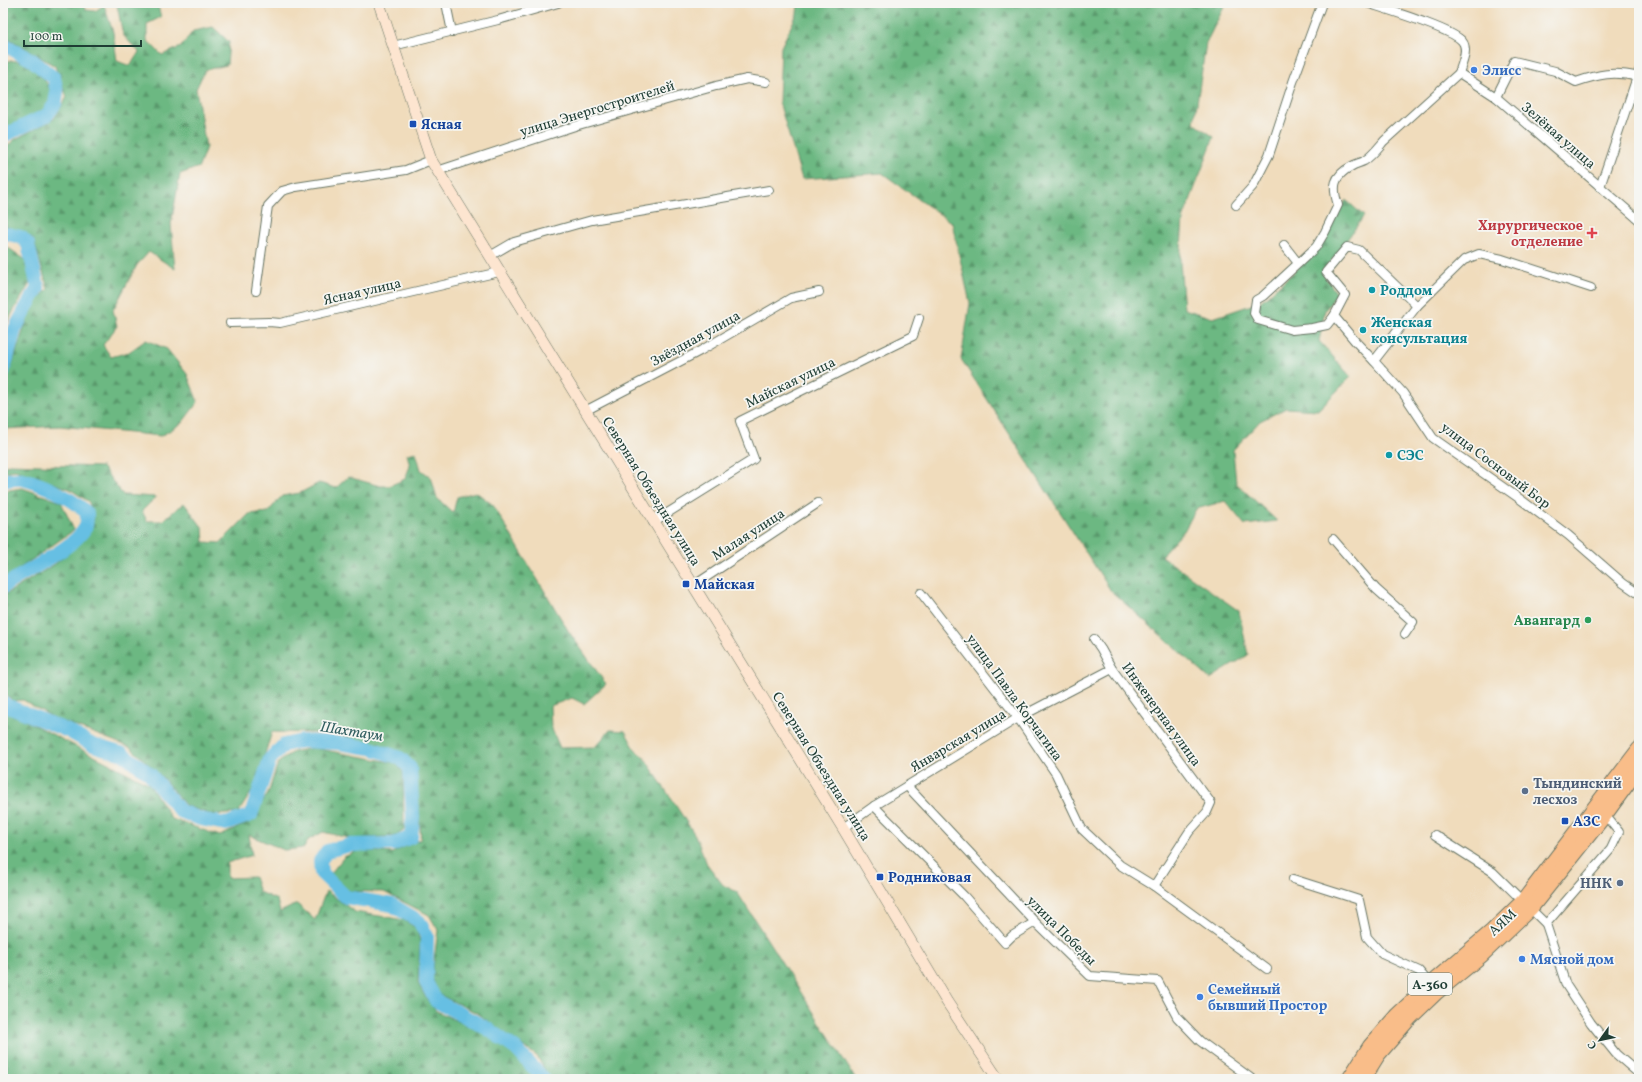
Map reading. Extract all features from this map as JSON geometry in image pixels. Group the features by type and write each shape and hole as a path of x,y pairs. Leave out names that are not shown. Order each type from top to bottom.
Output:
{"highway":[{"name":"АЯМ","path":"1349,1079 1370,1046 1398,1015 1430,984 1492,931 1527,905 1639,749"},
{"name":"АЯМ","path":"1363,1079 1378,1055 1410,1018 1437,992 1482,955 1527,905 1605,815 1639,768"}],"street":[{"name":"Северная Объездная улица","path":"379,3 431,160 437,171 843,828 947,1002 998,1079"},
{"path":"446,3 452,32"},
{"path":"393,46 452,32 558,3"},
{"path":"1236,205 1253,186 1268,155 1292,82 1322,3"},
{"path":"1367,3 1449,32 1462,41 1465,49 1459,73 1364,161 1351,166 1337,177 1334,187 1338,205 1316,247 1263,296 1256,300 1254,313 1258,320 1292,330 1327,325 1334,316 1345,295 1326,272 1347,247 1359,250 1417,306"},
{"path":"1496,97 1514,61 1555,71 1576,82 1600,74 1638,74 1600,187"},
{"name":"Зелёная улица","path":"1459,73 1496,97 1639,220"},
{"name":"улица Энергостроителей","path":"437,171 575,126 716,86 748,79 766,82"},
{"path":"256,291 268,206 282,191 296,187 406,170 431,160"},
{"path":"490,256 514,242 592,220 769,190"},
{"path":"1284,245 1298,263"},
{"path":"1374,360 1417,306 1464,260 1479,254 1502,259 1591,288"},
{"name":"Ясная улица","path":"230,323 280,323 499,272"},
{"name":"Звёздная улица","path":"585,411 700,351 791,298 819,292"},
{"name":"улица Сосновый Бор","path":"1334,316 1403,393 1433,438 1520,499 1562,531 1623,583 1639,594"},
{"name":"Майская улица","path":"653,522 754,459 740,421 913,336 919,318"},
{"name":"Малая улица","path":"693,586 818,503"},
{"path":"1333,539 1376,589 1413,622 1405,634"},
{"name":"улица Павла Корчагина","path":"921,593 1018,718 1056,774 1082,828 1120,865 1154,886 1267,969"},
{"name":"Инженерная улица","path":"1094,640 1102,649 1112,669 1211,803 1208,812 1190,832 1154,886"},
{"name":"Январская улица","path":"843,828 874,806 1018,718 1112,669"},
{"name":"улица Победы","path":"908,786 1035,922 1090,976 1158,981 1177,1017 1200,1041 1252,1079"},
{"path":"874,806 964,896 1005,943 1012,936 1035,922"},
{"path":"1546,924 1611,849 1618,832 1605,815"},
{"path":"1435,835 1493,872 1546,924 1566,985 1591,1023 1616,1054 1639,1074"},
{"path":"1293,879 1359,900 1368,937 1382,954 1419,971 1430,984"}],"green space":[{"path":"3,3 83,3 86,10 95,11 104,5 113,32 117,61 130,66 139,52 123,35 117,5 121,3 157,3 161,17 147,24 147,40 162,55 181,47 193,31 213,27 229,42 227,65 205,70 196,89 206,147 199,167 180,174 171,224 175,269 149,252 137,265 113,310 117,326 103,345 111,357 129,352 146,340 167,349 187,374 198,402 182,423 161,436 60,426 3,429 3,392 31,307 48,289 33,238 3,225 3,150 14,140 54,119 67,97 55,66 3,35"},
{"path":"798,3 1226,3 1206,43 1194,123 1214,137 1183,219 1180,262 1184,309 1213,318 1260,302 1312,256 1346,200 1364,216 1322,272 1337,294 1325,310 1319,341 1351,377 1318,410 1286,408 1260,421 1233,450 1236,483 1277,521 1245,525 1225,501 1196,509 1184,531 1161,556 1239,611 1248,655 1210,679 1111,591 961,359 970,303 952,223 882,173 802,179 779,102 781,47 797,14"},
{"path":"3,61 22,62 29,65 47,83 51,98 50,105 45,112 32,120 3,133"},
{"path":"3,244 27,261 30,283 7,322 3,349"},
{"path":"416,452 421,470 431,477 437,498 453,513 457,497 476,492 493,505 569,632 606,684 584,704 572,698 550,706 551,727 560,748 595,747 610,730 625,731 636,751 644,757 695,835 707,864 723,885 737,892 856,1079 550,1079 537,1056 475,1012 438,994 432,977 438,930 429,915 384,892 347,891 330,874 344,857 360,850 392,853 421,839 415,765 389,747 332,733 272,732 254,788 238,813 213,815 186,806 163,778 130,747 56,719 23,700 13,701 3,691 3,596 55,564 85,539 94,519 89,502 70,489 15,470 3,472 3,467 9,464 102,467 123,495 156,497 142,511 147,521 162,521 184,503 203,528 204,542 220,543 249,514 268,512 282,496 300,493 319,483 336,488 348,477 380,486 389,486 405,479 410,466 407,454"},
{"path":"22,488 61,502 74,530 3,580 3,491"},
{"path":"3,709 149,784 172,819 220,836 246,824 268,794 278,763 293,752 313,748 396,763 403,772 404,830 396,836 353,839 323,832 308,840 304,848 284,850 249,835 252,855 227,863 227,878 254,877 259,892 277,900 280,912 297,904 315,920 326,891 355,912 404,920 416,928 420,941 418,983 426,998 436,1011 496,1039 528,1069 534,1079 3,1079"}],"waterway":[{"name":"Шахтаум","path":"3,44 32,60 54,78 57,92 55,104 47,115 3,136"},
{"name":"Шахтаум","path":"3,233 21,237 28,244 38,288 15,329 3,372"},
{"name":"Шахтаум","path":"3,481 20,479 39,484 65,497 87,513 86,525 82,533 73,541 62,550 3,587"},
{"name":"Шахтаум","path":"3,702 6,705 68,731 93,745 123,754 150,774 180,811 200,819 226,824 251,815 270,759 284,745 302,741 338,743 371,748 400,758 410,768 413,817 411,837 394,844 350,845 327,851 320,861 321,873 346,897 392,905 419,921 427,936 426,982 436,1001 488,1029 516,1049 544,1079"}],"place":[{"name":"Элисс","path":"1474,70"},
{"name":"Ясная","path":"413,124"},
{"name":"Хирургическое отделение","path":"1592,233"},
{"name":"Роддом","path":"1372,290"},
{"name":"Женская консультация","path":"1363,330"},
{"name":"СЭС","path":"1389,455"},
{"name":"Майская","path":"686,584"},
{"name":"Авангард","path":"1588,620"},
{"name":"Тындинский лесхоз","path":"1525,791"},
{"name":"АЗС","path":"1565,821"},
{"name":"Родниковая","path":"880,877"},
{"name":"ННК","path":"1620,883"},
{"name":"Мясной дом","path":"1522,959"},
{"name":"Семейный бывший Простор","path":"1200,997"}]}
